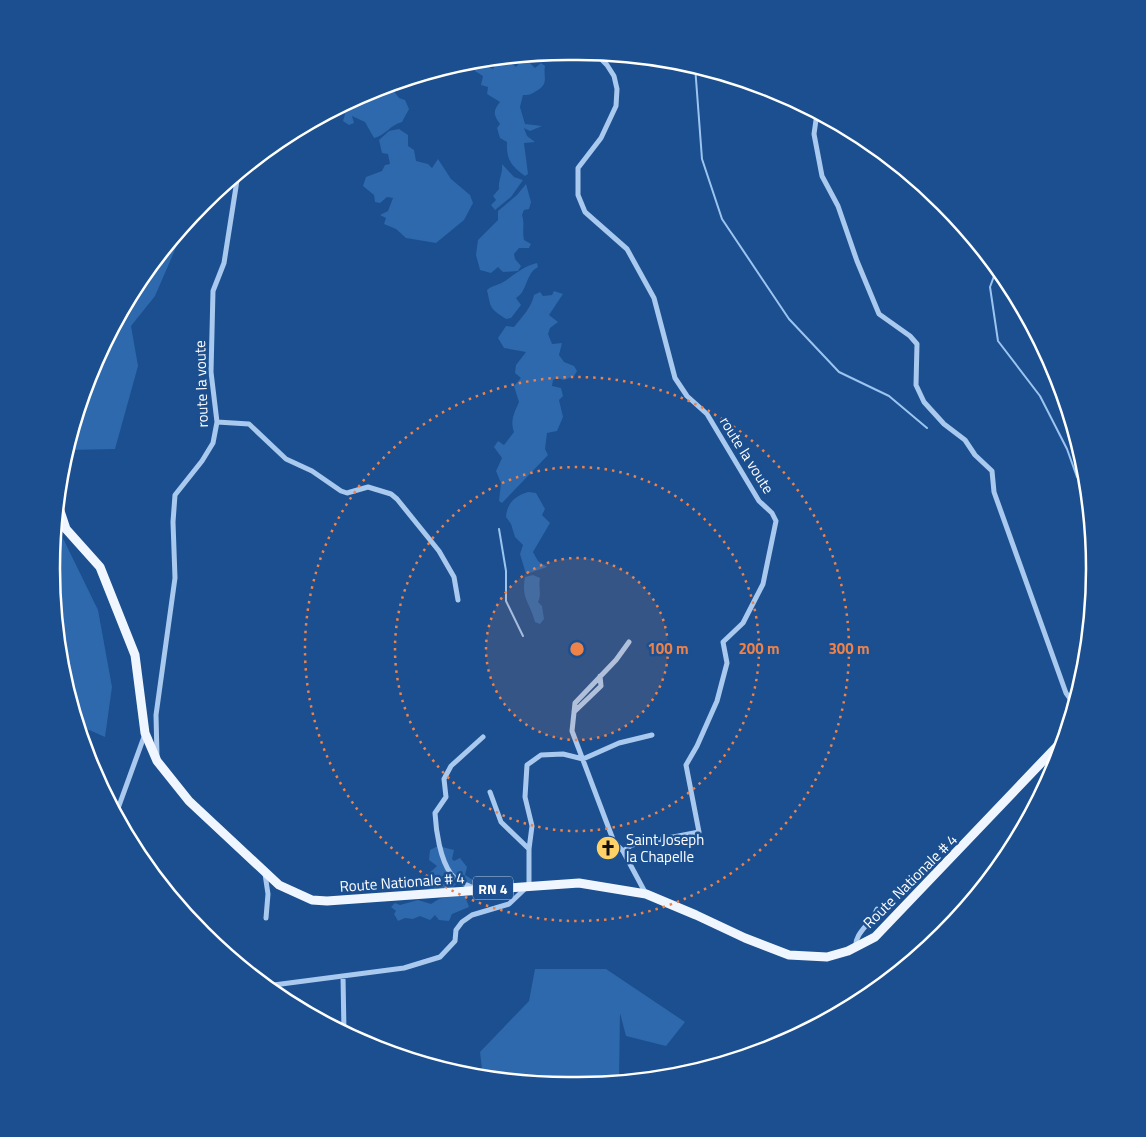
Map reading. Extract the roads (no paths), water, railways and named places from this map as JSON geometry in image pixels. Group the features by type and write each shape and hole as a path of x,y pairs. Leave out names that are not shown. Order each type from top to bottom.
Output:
{"main road":[{"name":"Route Nationale # 4","path":"62,518 66,529 100,567 132,646 135,654 145,733 157,761 189,801 265,874 279,885 312,900 327,901 529,885 579,883 646,894 745,938 789,955 827,956 856,948 875,937 1051,753"}],"street":[{"name":"route la voute","path":"603,61 614,76 617,89 616,106 601,138 578,168 578,195 586,212 627,249 654,298 675,378 687,396 707,414 758,501 772,513 776,521 762,584 743,623 724,642 727,663 717,701 697,746 686,765 699,832 632,845 623,851"},
{"path":"816,120 814,134 822,176 838,206 857,261 879,314 910,336 917,344 916,385 924,402 944,424 965,440 975,455 992,471 994,492 1066,693 1069,698"},
{"name":"route la voute","path":"157,761 156,715 175,578 173,522 175,495 202,461 213,443 217,422 211,372 213,291 224,264 237,183"},
{"path":"217,422 249,424 286,459 312,471 341,491 347,493 368,487 392,494 439,551 454,577 458,600"},
{"path":"629,642 616,660 578,698 573,712 572,731 614,842 623,851 646,894"},
{"path":"119,806 145,733"},
{"path":"277,985 404,968 440,957 455,942 456,930 462,922 472,916 509,904 529,885 529,849 532,826 525,797 527,765 541,755 563,754 583,759 619,743 652,735"},
{"path":"478,890 464,884 451,875 438,835 435,813 446,797 444,779 451,766 483,737"},
{"path":"490,792 501,822 529,849"},
{"path":"265,874 268,894 266,918"},
{"path":"856,948 857,937 870,923 877,909"},
{"path":"343,976 344,1025"}],"waterway":[{"path":"696,74 702,159 722,219 789,319 839,372 889,396 927,428"},
{"path":"994,277 990,287 998,341 1040,396 1067,449 1077,477"},
{"path":"499,529 506,571 506,601 523,636"}],"place":[{"name":"Saint Joseph la Chapelle","path":"608,848"}]}
